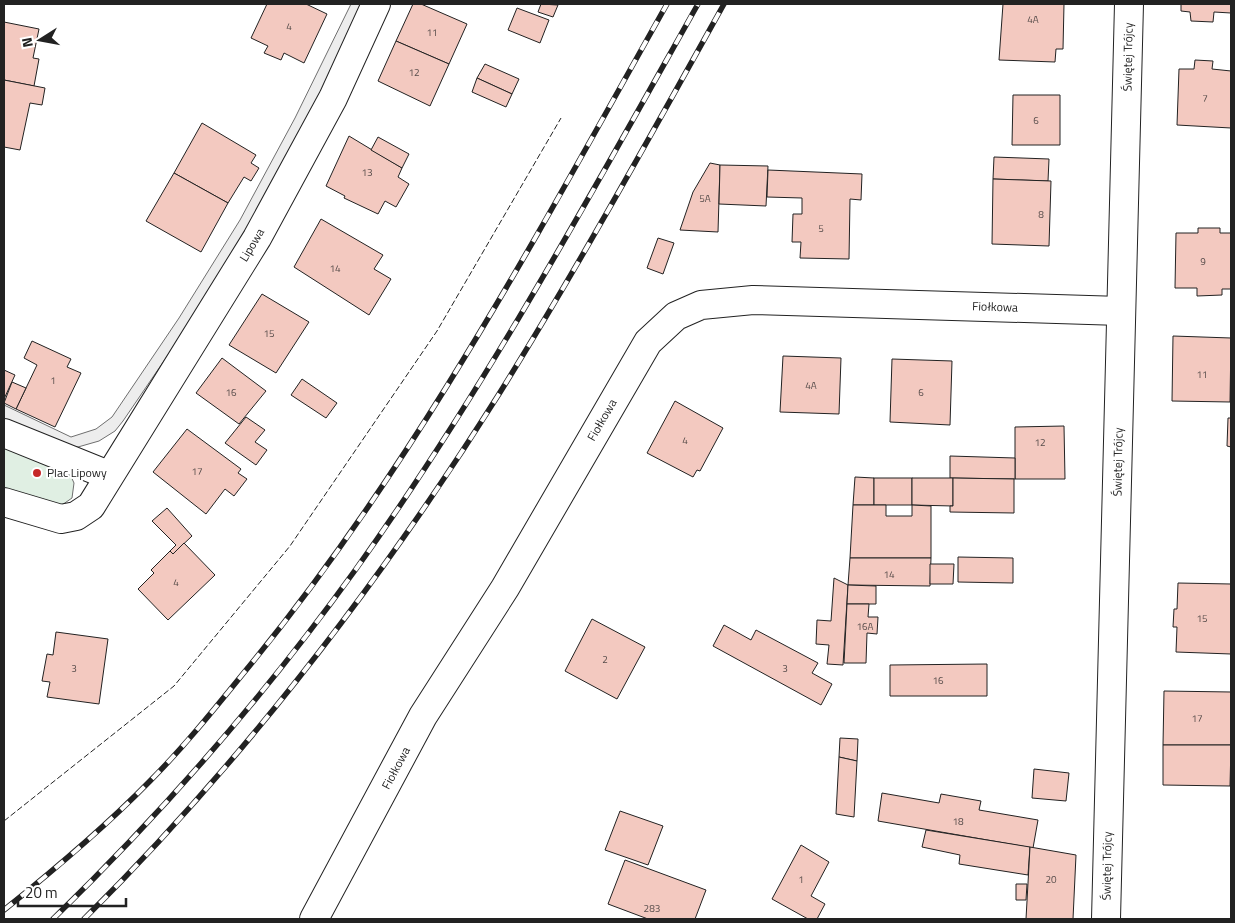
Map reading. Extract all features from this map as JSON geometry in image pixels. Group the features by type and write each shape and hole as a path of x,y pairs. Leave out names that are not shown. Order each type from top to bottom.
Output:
{"street":[{"name":"Lipowa","path":"108,475 258,238 332,98 376,4"},
{"name":"Świętej Trójcy","path":"1106,919 1129,4"},
{"name":"Fiołkowa","path":"314,919 423,716 505,588 648,342 676,316 700,305 753,300 1121,311"},
{"path":"4,433 108,475 91,506 76,516 61,518 4,502"}],"green space":[{"name":"Plac Lipowy","path":"4,442 68,470 74,483 72,498 59,507 4,496"}],"shaded area":[{"path":"351,4 362,4 318,99 242,239 200,308 115,431 99,441 78,447 62,445 4,420 4,405 71,437 96,429 112,417 179,318 240,220 295,118"}],"building":[{"path":"267,4 306,4 327,14 304,63 284,53 281,60 264,53 268,46 251,38"},
{"path":"413,4 421,4 467,24 449,64 396,41"},
{"path":"541,4 558,5 553,17 538,12"},
{"path":"1003,4 1064,4 1063,49 1056,49 1055,62 999,60"},
{"path":"1181,4 1231,4 1231,13 1214,12 1213,22 1191,21 1190,12 1181,11"},
{"path":"517,8 549,20 540,43 508,30"},
{"path":"4,22 39,29 33,58 39,59 34,86 4,80"},
{"path":"396,41 449,64 430,106 378,81"},
{"path":"1195,60 1213,61 1212,69 1231,71 1231,128 1177,125 1179,69 1194,69"},
{"path":"485,64 519,79 512,94 477,78"},
{"path":"477,78 512,94 506,107 472,92"},
{"path":"4,80 45,88 42,105 30,103 20,150 4,147"},
{"path":"1013,95 1060,95 1060,145 1012,145"},
{"path":"202,123 256,155 251,163 259,168 251,181 244,177 228,203 174,173"},
{"path":"349,136 402,168 398,177 409,184 396,207 385,201 378,214 344,198 345,196 326,186"},
{"path":"378,137 409,154 402,168 371,150"},
{"path":"994,157 1049,159 1048,181 993,179"},
{"path":"710,163 720,165 718,232 680,230 693,192"},
{"path":"720,165 768,166 766,206 719,204"},
{"path":"768,170 862,174 861,200 850,199 849,259 800,258 801,242 792,242 793,214 802,214 802,198 767,197"},
{"path":"174,173 228,203 201,252 146,221"},
{"path":"993,179 1051,181 1049,246 992,244"},
{"path":"321,219 383,255 374,269 391,279 369,315 294,267"},
{"path":"1198,228 1220,228 1220,233 1231,233 1231,289 1222,289 1222,295 1197,296 1197,288 1175,288 1176,233 1198,233"},
{"path":"658,238 674,243 663,274 647,268"},
{"path":"262,294 309,322 276,373 229,345"},
{"path":"1173,336 1231,338 1230,402 1172,401"},
{"path":"32,341 71,359 67,367 81,373 55,427 16,409 37,365 24,358"},
{"path":"783,356 841,358 839,414 780,412"},
{"path":"222,358 266,391 239,424 196,393"},
{"path":"892,359 952,361 950,425 890,422"},
{"path":"4,370 15,375 4,399"},
{"path":"302,379 337,403 326,418 291,395"},
{"path":"12,382 26,388 16,409 4,403"},
{"path":"675,401 723,428 700,471 697,470 693,477 647,453"},
{"path":"246,417 265,430 255,442 267,450 256,465 225,443"},
{"path":"1228,418 1231,418 1231,447 1227,446"},
{"path":"1064,426 1065,479 1015,479 1015,427"},
{"path":"187,429 241,469 238,473 247,479 234,496 225,489 206,514 153,472"},
{"path":"950,456 1015,458 1015,479 950,478"},
{"path":"855,477 874,478 874,505 853,505"},
{"path":"874,478 912,478 912,505 874,505"},
{"path":"912,478 953,478 953,506 912,505"},
{"path":"953,478 1014,479 1014,513 950,512 950,506 953,506"},
{"path":"853,505 886,505 886,516 912,516 912,505 931,506 931,558 850,558"},
{"path":"167,508 192,536 173,554 170,551 176,545 152,521"},
{"path":"184,543 215,575 168,620 138,589 154,573 151,570 170,551 173,554"},
{"path":"958,557 1013,558 1013,583 958,582"},
{"path":"850,558 931,558 930,586 848,585"},
{"path":"930,564 954,564 953,584 930,584"},
{"path":"834,578 848,585 843,665 827,664 829,645 816,644 817,620 831,621"},
{"path":"1178,583 1231,584 1231,654 1176,652 1177,627 1173,627 1174,609 1177,609"},
{"path":"848,585 876,586 876,604 847,604"},
{"path":"847,604 869,604 868,617 878,617 877,634 867,633 866,663 844,663"},
{"path":"592,619 645,647 617,699 565,671"},
{"path":"724,625 751,640 756,630 818,663 812,673 832,684 821,705 713,646"},
{"path":"56,632 108,639 99,704 47,697 50,682 42,681 47,654 53,655"},
{"path":"987,664 987,696 890,696 890,665"},
{"path":"1164,691 1231,692 1231,745 1163,745"},
{"path":"840,738 858,739 857,761 839,757"},
{"path":"1163,745 1231,745 1230,786 1163,785"},
{"path":"839,757 857,761 854,817 836,814"},
{"path":"1034,769 1069,773 1066,801 1032,798"},
{"path":"882,793 939,803 941,794 981,801 979,810 1038,820 1033,848 878,821"},
{"path":"620,811 663,826 648,865 605,850"},
{"path":"926,830 1030,847 1028,875 959,864 960,855 922,847"},
{"path":"801,845 829,862 811,896 825,904 817,919 808,919 772,899"},
{"path":"1030,847 1076,855 1073,919 1026,919"},
{"path":"625,860 706,890 695,919 648,919 608,904"},
{"path":"1016,884 1027,884 1026,900 1016,900"}],"railway":[{"path":"4,910 97,832 161,769 219,703 304,597 362,516 417,434 470,349 570,177 667,4"},
{"path":"53,919 134,837 212,751 322,616 356,569 403,501 492,362 576,220 698,4"},
{"path":"84,919 199,797 253,734 357,602 406,534 499,394 557,298 724,4"}],"fence":[{"path":"4,821 174,686 290,546 437,331 561,118"}],"place":[{"name":"Plac Lipowy","path":"37,473"}]}
